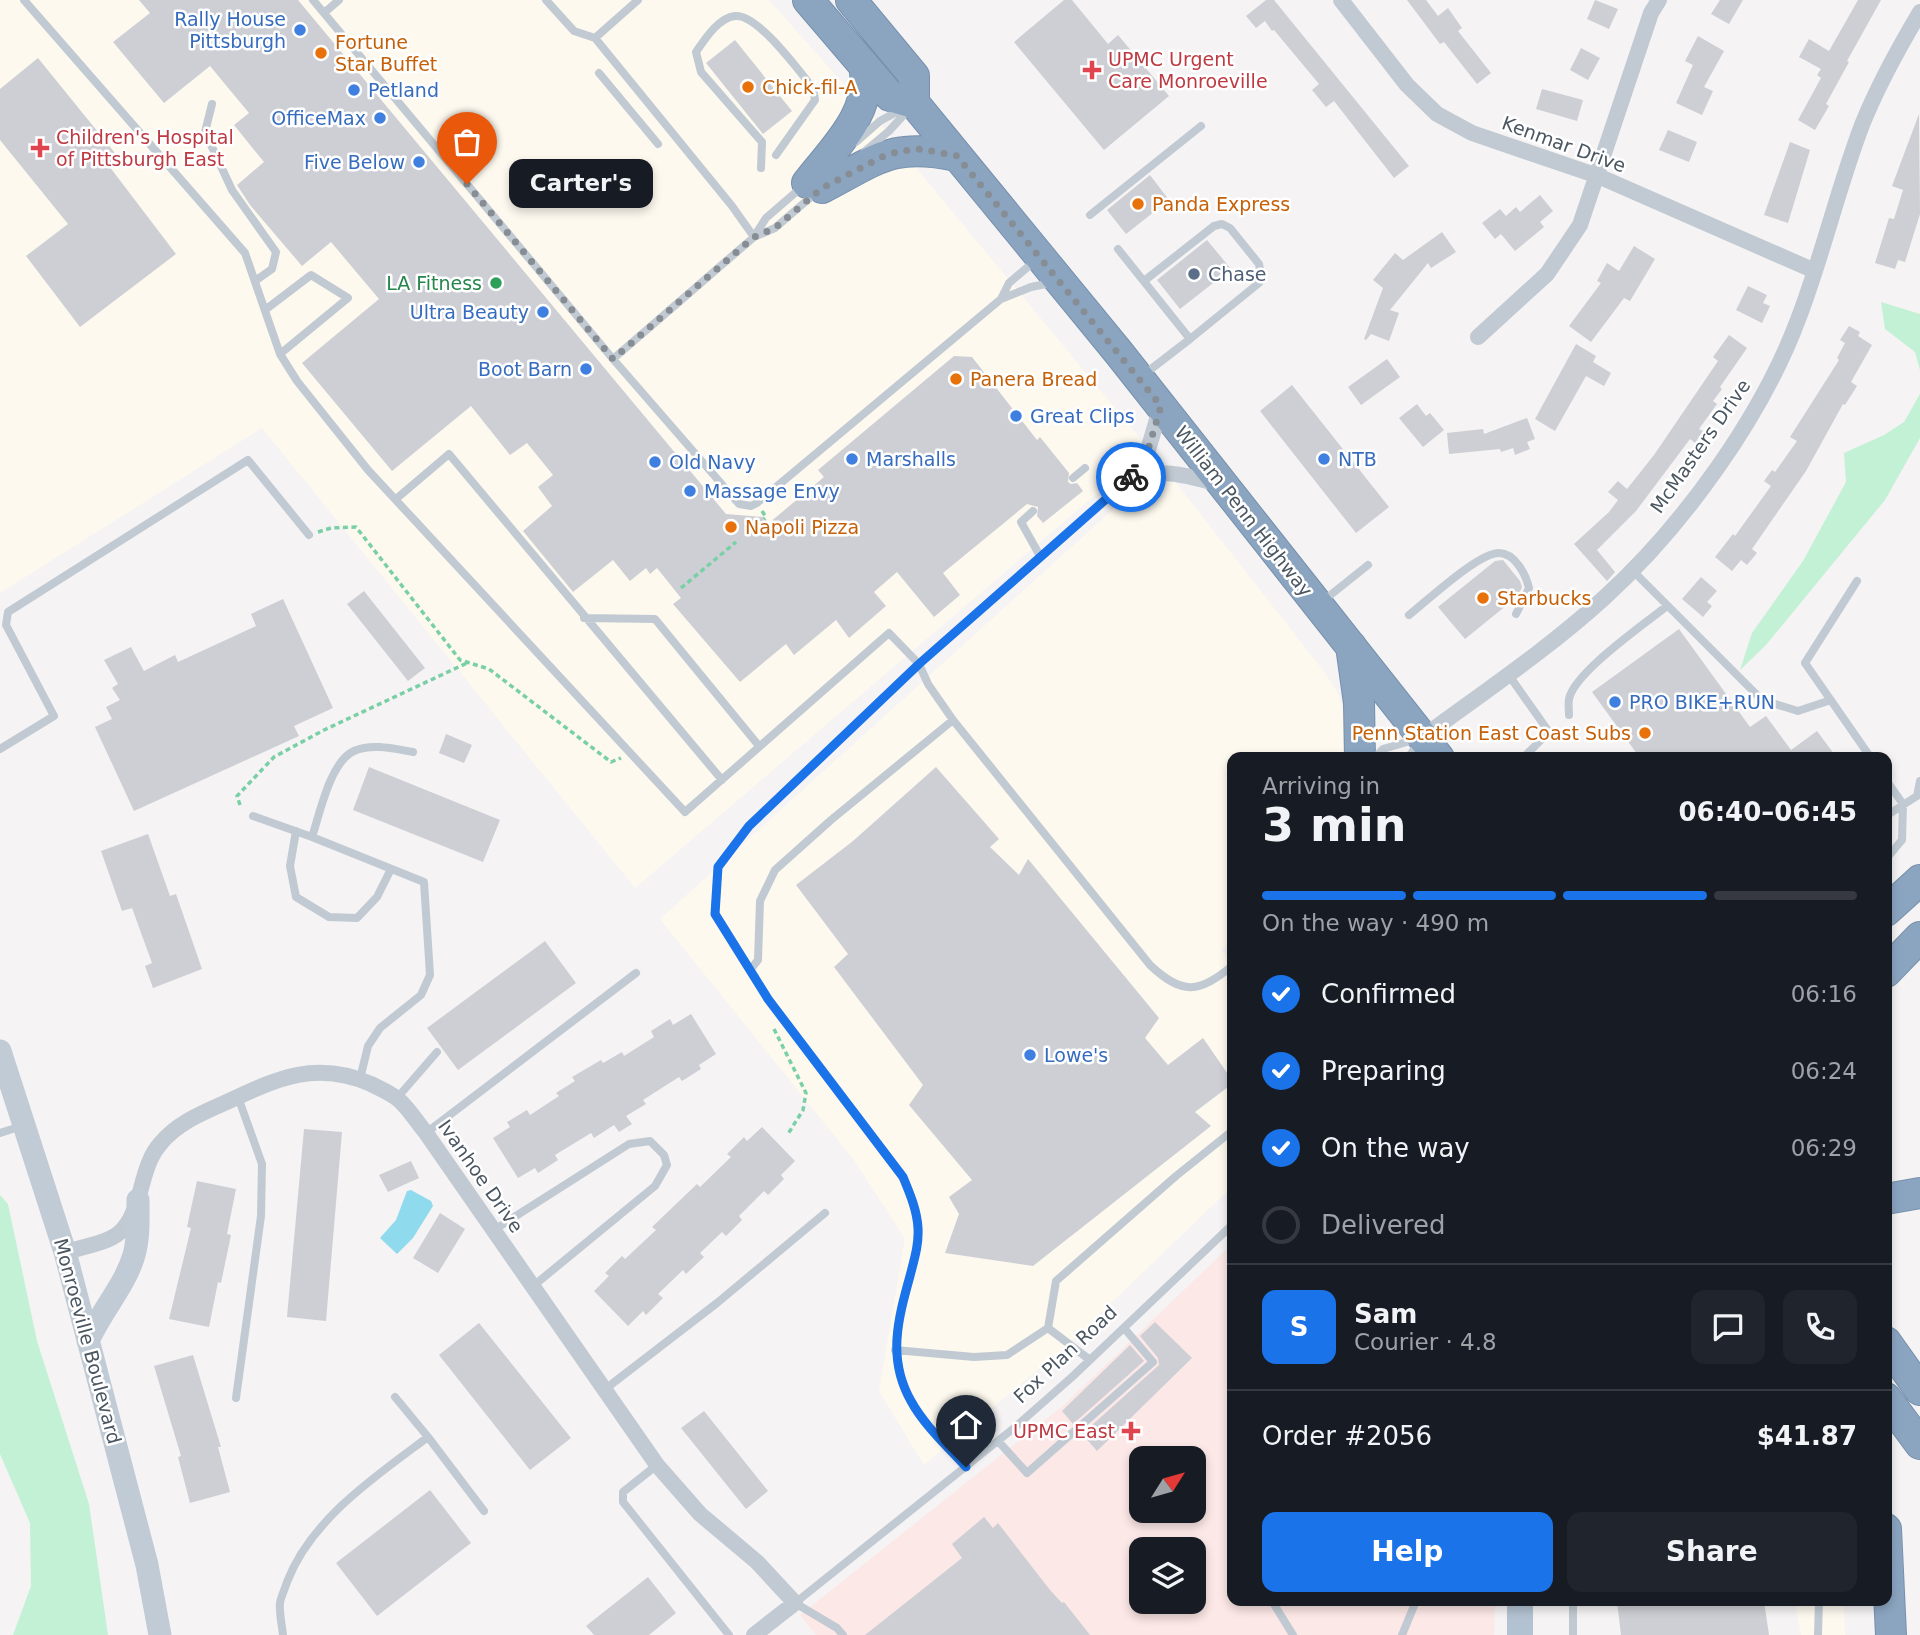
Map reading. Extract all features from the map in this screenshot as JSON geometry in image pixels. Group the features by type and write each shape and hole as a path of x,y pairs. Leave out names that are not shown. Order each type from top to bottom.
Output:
{"highway":[{"name":"William Penn Highway","path":"808,0 890,96 914,103 1041,257 1351,646 1423,751"},
{"path":"851,0 914,76 914,103"},
{"path":"814,186 859,111 866,86 864,65"},
{"path":"814,186 893,152 922,149 957,156"},
{"path":"1351,646 1360,703 1360,752"},
{"path":"1892,906 1920,880"},
{"path":"1892,966 1920,937"},
{"path":"1892,1198 1920,1193"},
{"path":"1892,1350 1920,1390"},
{"path":"1892,1406 1920,1444"},
{"path":"1890,1606 1891,1635"}],"main road":[{"path":"1892,920 1920,900"},
{"path":"1892,950 1920,928"},
{"name":"Monroeville Boulevard","path":"0,1051 65,1252 147,1565 160,1635"},
{"path":"88,1341 100,1315 120,1287 134,1255 138,1237 138,1200"},
{"path":"1520,1606 1520,1635"}],"street":[{"name":"Kenmar Drive","path":"1341,0 1407,85 1437,114 1472,133 1598,176 1815,271"},
{"path":"1478,337 1547,274 1580,225 1651,13 1659,0"},
{"name":"McMasters Drive","path":"1423,751 1508,674 1578,621 1632,570 1685,510 1751,414 1784,353 1815,271 1862,125 1888,65 1920,12"},
{"path":"1130,479 1148,450 1161,406"},
{"path":"1130,479 1150,473 1168,472 1224,485"},
{"name":"Ivanhoe Drive","path":"65,1252 104,1242 119,1235 130,1224 148,1163 165,1138 196,1116 271,1082 300,1073 322,1072 360,1079 397,1098 426,1133 657,1465 700,1514 757,1562 795,1603"},
{"name":"Fox Plan Road","path":"754,1635 795,1603"}],"lane":[{"path":"24,0 245,253 280,354 368,470 685,812 889,633 919,664 928,684 953,720 1157,972 1177,985 1198,987 1213,981 1227,970"},
{"path":"313,0 613,359 739,504 751,506 757,503 1001,299 1031,287 1061,282"},
{"path":"324,13 339,0"},
{"path":"546,0 574,32 595,37 754,237"},
{"path":"595,37 638,0"},
{"path":"761,168 762,142 701,72 696,52 709,33 732,16 743,16 763,30 813,88 815,100 776,155"},
{"path":"599,73 658,144"},
{"path":"613,359 754,237 766,218 889,131 914,103"},
{"path":"754,237 775,228 880,121 914,103"},
{"path":"212,104 205,132 232,190 276,252 272,269 255,281"},
{"path":"1090,215 1201,126"},
{"path":"1139,379 1259,283 1261,275 1259,264 1230,228 1222,224 1214,226 1144,281"},
{"path":"1118,249 1190,339"},
{"path":"1001,299 1009,283 1041,257"},
{"path":"265,310 311,275 348,298 280,354"},
{"path":"396,499 449,454 722,780"},
{"path":"0,749 54,716 6,625 8,612 248,460 309,535"},
{"path":"1073,478 1085,468"},
{"path":"966,1467 928,1425 910,1400 895,1350 898,1322 917,1248 918,1227 914,1203 903,1177 768,999 715,914 718,867 749,826 919,664 1130,479"},
{"path":"1033,511 1021,522 1040,556"},
{"path":"1409,615 1473,564 1493,553 1503,552 1511,556 1526,577 1529,588 1516,614"},
{"path":"1318,605 1368,565"},
{"path":"1632,570 1762,700 1798,711 1831,700"},
{"path":"1857,581 1805,663 1867,752"},
{"path":"1569,715 1569,697 1581,679 1596,663 1667,606"},
{"path":"584,618 656,619 760,746"},
{"path":"1508,674 1549,732 1529,752"},
{"path":"750,970 758,960 760,901 775,870 831,820 953,720"},
{"path":"312,837 331,776 353,751 379,747 413,752"},
{"path":"1380,752 1383,749 1423,751"},
{"path":"1892,812 1917,796 1920,781"},
{"path":"1892,788 1903,804 1902,840 1892,852"},
{"path":"253,816 424,882 430,975 421,995 380,1028 368,1046 360,1079"},
{"path":"296,831 290,866 296,897 329,917 356,918 377,897 391,869"},
{"path":"426,1133 636,974"},
{"path":"397,1098 437,1052"},
{"path":"236,1398 261,1216 262,1164 238,1097"},
{"path":"0,1133 25,1125"},
{"path":"895,1350 974,1357 1007,1355 1048,1328 1056,1281 1227,1135"},
{"path":"494,1230 629,1144 650,1141 664,1155 667,1165 655,1186 532,1287"},
{"path":"604,1391 717,1303 825,1213"},
{"name":"Fox Plan Road","path":"795,1603 998,1441 1090,1360 1227,1230"},
{"path":"1048,1328 1090,1360"},
{"path":"998,1441 1027,1473 1153,1362 1124,1328"},
{"path":"395,1397 484,1511"},
{"path":"283,1635 280,1601 292,1569 309,1543 340,1508 387,1467 428,1437"},
{"path":"657,1465 623,1492 623,1502 729,1635"},
{"path":"795,1603 844,1635"},
{"path":"1275,1606 1293,1635"},
{"path":"1402,1635 1414,1606"},
{"path":"1573,1606 1573,1635"},
{"path":"1818,1635 1819,1606"}],"path":[{"path":"309,535 331,528 356,527 460,660 489,669 611,762 632,753"},
{"path":"681,588 736,542"},
{"path":"240,805 237,796 274,757 324,730 469,662"},
{"path":"768,999 761,1005 806,1093 803,1110 788,1134"}],"shaded area":[{"path":"0,0 769,0 883,128 1149,449 635,888 262,428 0,593"},
{"path":"1162,465 1326,674 1339,695 1345,721 1345,752 1227,752 1227,946 1222,950 1227,956 1227,1192 1064,1348 924,1465 879,1391 905,1239 854,1160 660,919"},
{"name":"UPMC East","path":"1227,1249 1227,1606 1495,1606 1494,1635 816,1635 800,1615 1064,1405"},
{"path":"1796,1606 1844,1606 1845,1635 1801,1635"}],"green space":[{"path":"1881,302 1920,314 1920,370 1915,352 1885,329"},
{"path":"1920,394 1920,438 1885,500 1766,645 1740,670 1752,633 1803,561 1846,482 1844,453 1884,435 1904,422"},
{"path":"0,1195 8,1204 37,1341 89,1504 108,1635 13,1635 31,1586 30,1523 0,1454"}],"water":[{"path":"411,1190 431,1201 433,1206 413,1238 397,1254 380,1238 396,1220 407,1191"}],"building":[{"path":"139,0 298,0 726,514 763,517 769,523 824,477 818,470 954,356 972,357 1037,440 1040,437 1069,473 1068,482 1077,483 1083,491 1043,523 1037,516 1038,507 1027,504 943,573 960,595 934,617 897,572 874,592 886,606 849,638 836,620 794,655 786,644 740,682 673,604 681,598 657,568 650,574 646,568 630,581 613,560 573,592 523,531 552,506 538,487 553,475 527,443 510,455 471,406 392,471 302,363 379,299 331,242 302,266 250,205 237,185 264,162 234,125 249,113 210,66 164,103 113,42 150,13"},
{"name":"UPMC Urgent Care Monroeville","path":"1064,0 1072,0 1108,44 1118,35 1169,96 1104,150 1014,42"},
{"path":"1266,0 1274,0 1409,166 1394,178 1334,101 1326,107 1312,90 1319,84 1274,30 1272,31 1265,21 1256,28 1246,16"},
{"path":"1407,0 1426,0 1438,16 1448,8 1462,28 1458,31 1491,73 1477,84 1444,42 1440,44"},
{"path":"1595,0 1618,9 1609,29 1587,19"},
{"path":"1720,0 1743,0 1729,24 1711,14"},
{"path":"1858,0 1881,0 1847,61 1849,62 1826,104 1829,106 1815,130 1798,120 1821,78 1817,75 1821,69 1799,57 1809,39 1829,51"},
{"path":"1698,36 1724,51 1704,87 1713,91 1702,115 1676,103 1693,65 1685,61"},
{"path":"735,40 792,111 763,134 706,63"},
{"path":"1581,48 1600,58 1588,80 1570,70"},
{"path":"38,58 119,158 109,166 176,254 80,327 26,256 68,224 0,140 0,89"},
{"path":"1542,89 1583,100 1577,121 1536,109"},
{"path":"1919,114 1920,214 1905,262 1898,260 1895,269 1875,263 1889,218 1894,219 1903,190 1892,186"},
{"path":"1668,130 1697,142 1689,162 1659,150"},
{"path":"1790,142 1810,150 1788,223 1764,215"},
{"name":"Panda Express","path":"1150,175 1169,200 1126,234 1107,210"},
{"path":"1540,195 1553,211 1540,222 1544,227 1515,251 1501,234 1495,239 1482,223 1500,209 1506,216 1516,207 1520,212"},
{"path":"1442,232 1456,252 1431,268 1428,263 1390,310 1399,313 1389,341 1371,334 1364,339 1383,288 1373,280 1395,253 1403,260"},
{"name":"Chase","path":"1207,240 1231,269 1180,309 1157,280"},
{"path":"1634,246 1655,259 1630,301 1624,298 1591,342 1569,326 1601,283 1597,281 1607,263 1619,271"},
{"path":"1748,286 1767,295 1763,303 1770,306 1762,323 1736,310"},
{"path":"1849,326 1860,332 1858,336 1872,345 1851,382 1857,386 1845,405 1843,404 1806,471 1752,549 1757,553 1747,565 1741,560 1732,571 1715,557 1733,534 1735,536 1771,486 1764,481 1772,470 1775,472 1797,441 1790,437 1839,360 1837,358 1845,343 1840,340"},
{"path":"1729,335 1747,348 1720,387 1722,389 1713,401 1717,404 1699,429 1703,431 1695,443 1690,439 1636,511 1597,550 1615,572 1607,581 1574,544 1609,512 1618,500 1608,492 1618,481 1627,489 1654,455 1718,361 1713,357"},
{"path":"1576,344 1596,356 1593,362 1611,373 1604,386 1586,376 1555,431 1535,419"},
{"path":"1387,359 1400,377 1361,405 1348,387"},
{"name":"NTB","path":"1292,385 1389,507 1356,533 1260,411"},
{"path":"1417,404 1426,416 1430,413 1444,430 1423,447 1399,418"},
{"path":"1527,418 1535,439 1527,442 1530,449 1515,455 1513,448 1501,452 1500,449 1449,454 1447,433 1483,429 1484,434"},
{"path":"1503,560 1520,581 1522,587 1518,596 1465,639 1438,607 1495,561"},
{"path":"1701,577 1717,591 1707,602 1712,606 1703,617 1682,599"},
{"path":"364,591 425,668 408,681 347,604"},
{"path":"283,599 333,708 294,726 299,736 134,811 95,727 112,719 106,707 120,700 112,688 118,684 104,660 131,647 144,671 175,655 178,662 256,626 251,614"},
{"path":"1679,629 1750,727 1766,716 1791,750 1817,731 1833,752 1636,752 1592,692"},
{"path":"446,734 472,745 464,763 439,753"},
{"path":"369,767 500,820 483,862 353,810"},
{"name":"Lowe's","path":"936,767 999,839 990,847 1019,875 1028,859 1159,1018 1145,1038 1168,1065 1203,1038 1227,1073 1227,1088 1195,1112 1211,1126 1033,1266 945,1253 959,1214 949,1197 972,1180 909,1105 923,1085 834,967 848,954 796,885 853,841"},
{"path":"148,834 170,896 176,894 202,969 153,988 145,966 152,963 132,908 122,911 101,851"},
{"path":"545,941 576,983 458,1070 427,1028"},
{"path":"691,1014 716,1054 699,1065 701,1069 682,1081 679,1077 643,1100 646,1104 626,1116 632,1124 619,1132 614,1125 594,1138 591,1133 555,1155 558,1160 538,1173 535,1168 518,1178 493,1138 510,1127 507,1122 527,1110 530,1115 559,1096 556,1093 575,1081 572,1077 601,1060 603,1063 622,1052 624,1056 654,1037 651,1031 670,1019 673,1025"},
{"path":"762,1127 795,1161 781,1175 784,1179 768,1195 764,1191 739,1216 742,1220 726,1236 722,1232 700,1253 704,1257 686,1274 683,1270 658,1294 663,1298 646,1315 643,1311 628,1326 594,1291 609,1276 605,1273 622,1256 625,1259 656,1230 652,1227 697,1184 700,1187 731,1157 727,1154 744,1137 747,1141"},
{"path":"304,1129 342,1132 326,1321 287,1317"},
{"path":"411,1161 419,1178 388,1192 379,1175"},
{"path":"197,1181 236,1189 227,1234 231,1235 209,1327 169,1319 191,1228 187,1227"},
{"path":"440,1213 465,1229 438,1273 413,1258"},
{"path":"1155,1322 1192,1358 1097,1451 1082,1434 1159,1365 1158,1358 1140,1336"},
{"path":"479,1323 571,1438 530,1470 439,1355"},
{"path":"1130,1345 1144,1361 1073,1424 1062,1411"},
{"path":"193,1355 221,1447 218,1447 230,1492 190,1503 178,1457 181,1456 154,1366"},
{"path":"704,1411 768,1491 746,1509 681,1428"},
{"path":"430,1490 471,1543 377,1616 336,1563"},
{"path":"984,1517 993,1528 998,1523 1050,1590 1064,1602 1090,1635 865,1635 962,1558 952,1544"},
{"path":"648,1577 676,1613 649,1635 594,1635 586,1626"},
{"path":"1618,1606 1765,1606 1769,1635 1621,1635"}],"way so far":[{"path":"467,184 613,359 754,237 775,228 822,188 893,152 922,149 957,156 1161,406 1148,450 1131,477"}],"place":[{"name":"Rally House Pittsburgh","path":"300,30"},
{"name":"Fortune Star Buffet","path":"321,53"},
{"name":"UPMC Urgent Care Monroeville","path":"1092,70"},
{"name":"Chick-fil-A","path":"748,87"},
{"name":"Petland","path":"354,90"},
{"name":"OfficeMax","path":"380,118"},
{"name":"Children's Hospital of Pittsburgh East","path":"40,148"},
{"name":"Five Below","path":"419,162"},
{"name":"Carter's","path":"467,184"},
{"name":"Panda Express","path":"1138,204"},
{"name":"Chase","path":"1194,274"},
{"name":"LA Fitness","path":"496,283"},
{"name":"Ultra Beauty","path":"543,312"},
{"name":"Boot Barn","path":"586,369"},
{"name":"Panera Bread","path":"956,379"},
{"name":"Great Clips","path":"1016,416"},
{"name":"Marshalls","path":"852,459"},
{"name":"NTB","path":"1324,459"},
{"name":"Old Navy","path":"655,462"},
{"name":"Massage Envy","path":"690,491"},
{"name":"Napoli Pizza","path":"731,527"},
{"name":"Starbucks","path":"1483,598"},
{"name":"PRO BIKE+RUN","path":"1615,702"},
{"name":"Penn Station East Coast Subs","path":"1645,733"},
{"name":"Lowe's","path":"1030,1055"},
{"name":"UPMC East","path":"1131,1431"}],"route":[{"path":"966,1467 928,1425 910,1400 895,1350 898,1322 917,1248 918,1227 914,1203 903,1177 768,999 715,914 718,867 749,826 919,664 1131,477"}]}
